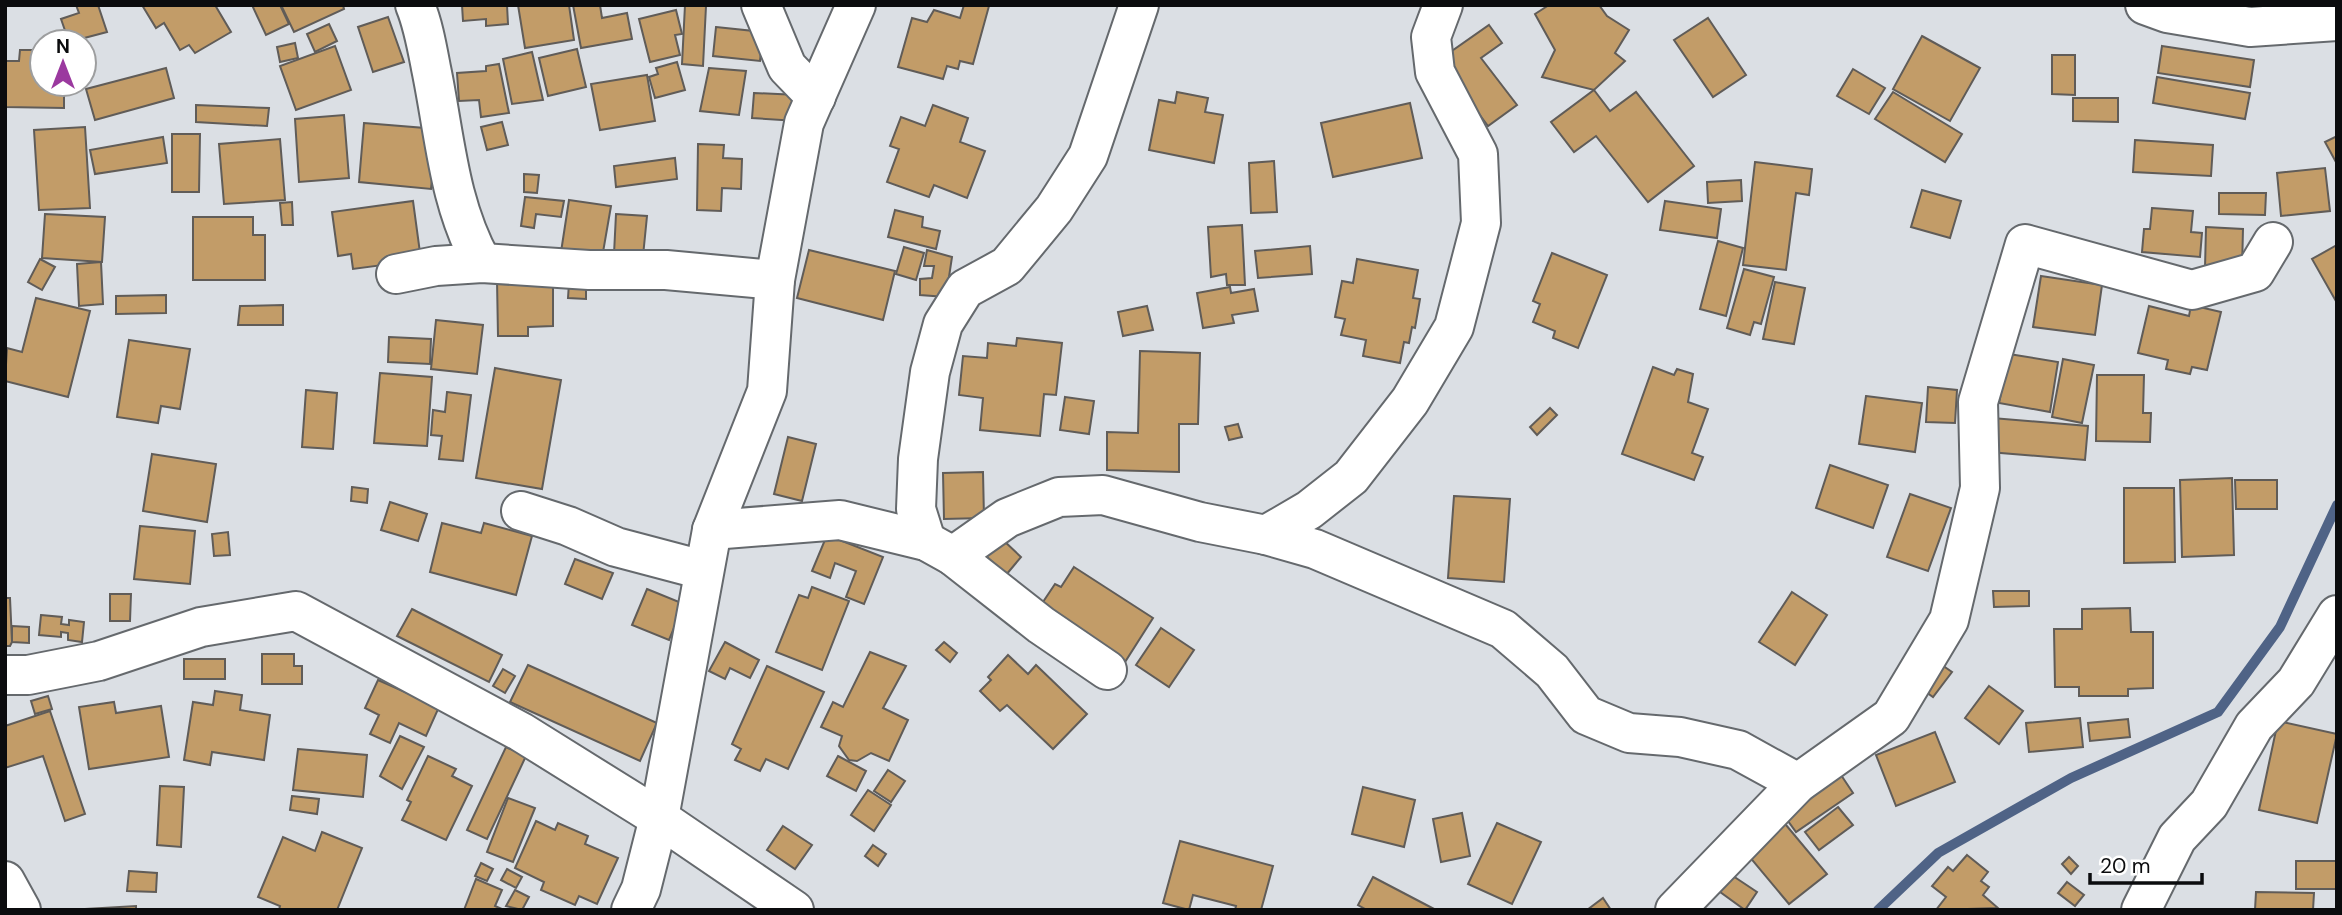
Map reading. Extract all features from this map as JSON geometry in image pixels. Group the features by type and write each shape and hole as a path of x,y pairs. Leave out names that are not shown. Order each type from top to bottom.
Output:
{"street":[{"path":"415,5 437,97 453,195 465,233 482,263"},
{"path":"761,5 787,67 816,97"},
{"path":"631,910 641,888 659,818 712,530 767,391 775,280 804,123 856,5"},
{"path":"1107,670 1041,625 940,548 916,509 918,459 930,372 943,324 965,289 1007,265 1054,209 1088,156 1139,5"},
{"path":"1266,535 1309,510 1351,477 1410,401 1454,327 1481,223 1478,154 1435,72 1431,37 1443,5"},
{"path":"2145,5 2167,13 2250,27 2337,21"},
{"path":"1675,910 1798,783 1891,717 1949,620 1980,488 1978,402 2025,244 2192,290 2255,272 2273,242"},
{"path":"396,274 436,265 482,263 589,270 666,270 775,280"},
{"path":"712,530 839,520 940,548 1059,498 1103,495 1200,522 1266,535 1352,564 1503,629 1552,671 1586,715 1629,733 1680,737 1738,750 1798,783"},
{"path":"521,511 568,526 616,547 703,570"},
{"path":"5,675 27,675 99,661 201,627 296,611 521,732 659,818 794,910"},
{"path":"2141,910 2177,838 2209,804 2254,726 2297,682 2334,636"},
{"path":"5,881 21,910"}],"building":[{"path":"76,5 98,5 107,32 98,34 98,28 64,28 61,19 79,13"},
{"path":"142,5 215,5 231,32 195,53 189,45 180,50 164,23 156,28"},
{"path":"252,5 280,5 289,24 266,35"},
{"path":"281,5 343,5 344,9 294,32"},
{"path":"462,5 507,5 508,24 486,26 486,19 463,21"},
{"path":"518,5 569,5 574,40 525,48"},
{"path":"573,5 600,5 602,18 627,13 632,39 581,48"},
{"path":"685,5 706,6 703,66 682,64"},
{"path":"964,5 989,6 973,64 960,61 958,69 947,66 943,79 898,67 912,18 927,22 934,10 960,18"},
{"path":"1549,5 1599,5 1607,16 1629,30 1615,53 1625,61 1594,90 1542,77 1555,50 1535,14"},
{"path":"676,10 682,34 675,35 680,55 650,62 639,19"},
{"path":"388,17 404,62 373,72 358,27"},
{"path":"1708,18 1746,75 1713,97 1674,40"},
{"path":"329,24 337,41 315,52 307,34"},
{"path":"1489,25 1502,43 1481,58 1517,105 1488,126 1439,60"},
{"path":"716,27 763,32 760,61 713,56"},
{"path":"1922,36 1980,68 1950,121 1893,89"},
{"path":"295,43 298,58 280,62 277,47"},
{"path":"335,46 351,90 296,110 280,66"},
{"path":"2162,46 2254,60 2250,87 2158,73"},
{"path":"577,49 586,87 548,96 539,58"},
{"path":"20,50 28,50 28,98 64,98 64,108 5,107 5,61 19,61"},
{"path":"532,52 543,100 512,104 503,59"},
{"path":"2052,55 2075,55 2075,95 2052,94"},
{"path":"677,62 685,90 655,98 649,77 658,74 656,68"},
{"path":"499,64 509,113 481,117 479,100 459,101 457,73 486,71 486,66"},
{"path":"166,68 174,98 95,120 89,98 98,98 98,86"},
{"path":"709,68 746,71 739,115 700,111"},
{"path":"1853,69 1885,88 1869,114 1837,96"},
{"path":"647,75 655,121 600,130 591,84"},
{"path":"2157,77 2250,93 2245,119 2153,103"},
{"path":"1594,90 1610,111 1636,92 1694,166 1648,202 1596,136 1574,152 1551,122"},
{"path":"1177,92 1208,98 1205,112 1223,115 1214,163 1149,150 1159,100 1175,103"},
{"path":"1893,92 1962,134 1945,162 1875,119"},
{"path":"754,93 798,95 797,121 752,118"},
{"path":"2073,98 2118,98 2118,122 2073,121"},
{"path":"1410,103 1422,158 1333,177 1321,123"},
{"path":"196,105 269,108 267,126 196,122"},
{"path":"933,105 968,118 960,142 985,151 967,198 934,185 929,197 887,182 899,149 890,146 901,117 925,126"},
{"path":"344,115 349,178 299,182 295,119"},
{"path":"502,122 508,145 487,150 481,127"},
{"path":"364,123 437,129 431,189 359,182"},
{"path":"85,127 90,208 39,210 34,130"},
{"path":"172,134 200,134 199,192 172,192"},
{"path":"2337,136 2337,164 2325,142"},
{"path":"163,137 167,163 95,174 90,150"},
{"path":"280,139 285,200 224,204 219,144"},
{"path":"2135,140 2213,145 2211,176 2133,172"},
{"path":"698,144 724,145 723,158 742,159 741,189 722,188 721,211 697,210"},
{"path":"675,158 677,179 616,187 614,166"},
{"path":"1274,161 1277,212 1251,213 1249,163"},
{"path":"1755,162 1812,169 1809,195 1796,193 1786,270 1743,265"},
{"path":"2325,168 2330,211 2281,216 2277,173"},
{"path":"524,174 539,175 537,193 524,192"},
{"path":"1741,180 1742,201 1708,203 1707,182"},
{"path":"1922,190 1961,201 1950,238 1911,227"},
{"path":"2219,193 2266,193 2265,215 2219,214"},
{"path":"525,197 564,201 561,217 536,214 534,228 521,226"},
{"path":"569,200 611,206 602,258 561,252"},
{"path":"413,201 421,260 353,269 351,254 338,256 332,212"},
{"path":"1665,201 1721,209 1717,238 1660,230"},
{"path":"292,202 293,225 282,225 280,203"},
{"path":"2152,208 2193,211 2191,232 2202,233 2200,257 2142,252 2144,229 2150,229"},
{"path":"895,210 923,217 922,227 940,231 936,249 888,237"},
{"path":"45,214 105,217 102,262 42,258"},
{"path":"616,214 647,216 643,256 614,254"},
{"path":"193,217 253,217 253,235 265,235 265,280 193,280"},
{"path":"1242,225 1245,285 1227,285 1226,274 1211,277 1208,227"},
{"path":"2206,227 2243,229 2242,269 2205,268"},
{"path":"1718,241 1743,248 1726,316 1700,309"},
{"path":"2337,245 2337,303 2312,259"},
{"path":"1310,246 1312,274 1258,278 1255,251"},
{"path":"904,247 924,253 916,280 896,274"},
{"path":"809,250 895,271 883,320 797,298"},
{"path":"927,250 952,257 946,297 920,295 920,279 932,278 934,266 924,266"},
{"path":"1552,253 1607,275 1578,348 1553,338 1555,331 1533,322 1540,304 1533,301"},
{"path":"40,259 55,267 42,290 28,282"},
{"path":"1357,259 1418,270 1413,298 1420,299 1415,328 1412,327 1409,343 1404,342 1400,363 1363,356 1366,340 1341,335 1345,319 1335,317 1342,281 1353,283"},
{"path":"101,262 103,304 79,306 77,264"},
{"path":"1744,269 1774,277 1761,324 1754,322 1750,335 1727,328"},
{"path":"2041,276 2102,285 2095,335 2033,327"},
{"path":"553,279 553,326 528,327 528,336 498,336 497,280"},
{"path":"1775,282 1805,288 1794,344 1763,339"},
{"path":"569,283 586,284 586,299 568,298"},
{"path":"1230,287 1231,293 1254,289 1258,311 1232,315 1234,323 1203,328 1197,293"},
{"path":"166,295 166,313 116,314 116,296"},
{"path":"36,298 90,311 68,397 5,381 7,348 22,352"},
{"path":"283,305 283,325 238,325 240,306"},
{"path":"2191,305 2221,312 2207,370 2192,367 2190,374 2166,369 2168,360 2138,353 2149,306 2189,316"},
{"path":"1147,306 1153,330 1123,336 1118,312"},
{"path":"436,320 483,325 477,374 431,369"},
{"path":"389,337 431,339 430,364 388,362"},
{"path":"1017,338 1062,343 1056,395 1044,394 1040,436 980,430 983,398 959,395 963,356 987,358 988,343 1016,346"},
{"path":"129,340 190,349 180,409 161,406 158,423 117,417"},
{"path":"1140,351 1200,353 1198,424 1179,424 1179,472 1107,470 1107,432 1138,433"},
{"path":"2009,354 2058,362 2050,412 1999,403"},
{"path":"2063,359 2094,365 2082,423 2052,417"},
{"path":"1653,367 1674,375 1677,369 1693,374 1688,402 1708,409 1692,453 1703,457 1694,480 1622,454"},
{"path":"495,368 561,380 542,489 476,478"},
{"path":"380,373 432,377 427,446 374,443"},
{"path":"2097,375 2144,375 2143,413 2151,413 2150,442 2096,441"},
{"path":"1928,387 1957,390 1955,423 1926,422"},
{"path":"306,390 337,393 333,449 302,447"},
{"path":"447,392 471,395 463,461 439,459 442,436 431,435 433,410 445,412"},
{"path":"1866,396 1922,403 1915,452 1859,444"},
{"path":"1065,397 1094,401 1089,434 1060,430"},
{"path":"1550,408 1557,415 1537,435 1530,427"},
{"path":"1992,418 2088,426 2085,460 1989,452"},
{"path":"1238,424 1242,437 1229,440 1225,427"},
{"path":"788,437 816,444 802,501 774,494"},
{"path":"152,454 216,464 207,522 143,511"},
{"path":"1830,465 1888,485 1873,528 1816,508"},
{"path":"983,472 984,518 944,519 943,473"},
{"path":"2232,478 2234,555 2182,557 2180,480"},
{"path":"2235,480 2277,480 2277,509 2236,509"},
{"path":"352,487 368,489 367,503 351,501"},
{"path":"2124,488 2174,488 2175,562 2124,563"},
{"path":"1910,494 1951,508 1928,571 1887,557"},
{"path":"1454,496 1510,499 1504,582 1448,578"},
{"path":"390,502 427,514 418,541 381,530"},
{"path":"442,523 481,533 484,523 532,536 516,595 430,572"},
{"path":"140,526 195,531 190,584 134,579"},
{"path":"228,532 230,555 214,556 212,534"},
{"path":"827,535 883,557 864,604 846,597 856,571 835,563 830,578 812,571"},
{"path":"1002,539 1021,557 1006,575 986,556"},
{"path":"575,559 613,573 602,599 565,584"},
{"path":"1074,567 1153,618 1125,662 1041,605 1055,584 1061,587"},
{"path":"812,587 849,601 822,670 776,652 799,595 808,598"},
{"path":"647,589 684,604 669,640 632,625"},
{"path":"1993,591 2029,591 2029,606 1994,607"},
{"path":"1792,592 1827,615 1795,665 1759,642"},
{"path":"110,594 131,594 130,621 110,621"},
{"path":"5,598 10,598 10,646 5,646"},
{"path":"2130,608 2131,632 2153,632 2153,688 2128,689 2128,696 2079,696 2079,687 2055,687 2054,629 2082,629 2082,609"},
{"path":"412,609 502,655 489,682 397,636"},
{"path":"41,615 62,617 61,624 69,625 69,620 84,622 82,642 68,640 68,633 61,632 61,637 39,635"},
{"path":"12,626 29,627 29,643 12,642"},
{"path":"1161,628 1194,650 1169,687 1136,665"},
{"path":"725,642 759,660 750,678 730,668 725,679 709,671"},
{"path":"944,642 957,653 950,662 936,650"},
{"path":"870,652 906,666 883,708 908,720 889,761 871,753 857,761 849,760 839,746 842,736 821,727 833,702 843,707"},
{"path":"262,654 294,654 294,666 302,666 302,684 262,684"},
{"path":"1008,655 1028,674 1036,665 1087,714 1053,749 1007,705 1000,711 980,691 991,680 988,677"},
{"path":"184,659 225,659 225,679 184,679"},
{"path":"1939,663 1952,672 1933,697 1922,689"},
{"path":"528,665 657,723 640,761 510,702"},
{"path":"767,666 824,692 788,769 766,759 760,771 735,760 741,749 732,744"},
{"path":"503,669 515,676 505,693 493,686"},
{"path":"378,680 439,707 426,736 399,723 390,743 370,734 379,715 365,708"},
{"path":"1989,686 2023,711 1999,744 1965,718"},
{"path":"215,691 242,695 240,710 270,715 264,760 212,752 210,765 184,760 193,702 213,705"},
{"path":"48,696 52,709 35,714 31,701"},
{"path":"114,702 116,713 161,706 169,757 89,769 79,707"},
{"path":"50,711 85,814 65,821 43,756 5,768 5,726"},
{"path":"2080,718 2083,747 2029,752 2026,723"},
{"path":"2128,719 2130,737 2090,741 2088,723"},
{"path":"2278,721 2337,734 2317,823 2259,810"},
{"path":"1935,732 1955,782 1896,806 1876,755"},
{"path":"400,736 424,747 402,789 380,776"},
{"path":"506,747 526,756 487,839 467,830"},
{"path":"298,749 367,755 363,797 293,790"},
{"path":"428,756 456,769 452,776 472,786 446,840 402,820 411,802 407,800"},
{"path":"838,756 866,771 856,791 827,776"},
{"path":"888,770 905,781 891,802 874,791"},
{"path":"1841,775 1853,793 1796,832 1783,814"},
{"path":"160,786 184,787 181,847 157,845"},
{"path":"1363,787 1415,800 1404,847 1352,834"},
{"path":"868,790 891,805 874,831 851,815"},
{"path":"292,796 319,799 317,814 290,810"},
{"path":"508,798 535,808 513,862 487,852"},
{"path":"1838,807 1853,825 1819,850 1805,832"},
{"path":"1462,813 1470,856 1441,862 1433,819"},
{"path":"1781,819 1827,874 1789,904 1743,849"},
{"path":"536,821 555,830 558,823 588,836 585,844 618,858 597,904 579,896 575,905 541,890 544,882 515,868"},
{"path":"1497,823 1541,842 1512,904 1468,884"},
{"path":"783,826 812,845 795,869 767,850"},
{"path":"322,832 362,848 337,910 279,910 280,906 258,897 283,837 315,851"},
{"path":"1180,841 1273,866 1261,910 1235,910 1236,906 1193,895 1189,910 1163,903"},
{"path":"873,845 886,854 878,866 865,856"},
{"path":"1967,855 1988,872 1981,881 1989,887 1983,895 1998,908 1936,910 1946,897 1932,886 1948,867 1953,871"},
{"path":"2069,857 2078,866 2071,874 2062,864"},
{"path":"2296,861 2337,861 2337,889 2296,889"},
{"path":"481,863 493,869 487,881 475,876"},
{"path":"507,869 522,877 516,888 501,880"},
{"path":"129,871 157,873 156,892 127,891"},
{"path":"1727,872 1757,892 1745,910 1716,889"},
{"path":"1373,877 1436,910 1367,910 1358,905"},
{"path":"476,879 502,890 495,906 504,910 464,910"},
{"path":"2067,882 2084,895 2075,906 2058,893"},
{"path":"515,890 529,897 522,910 506,906"},
{"path":"2256,892 2314,893 2313,910 2255,910"},
{"path":"1603,898 1611,910 1587,910"},
{"path":"136,906 136,910 85,909"}],"waterway":[{"path":"1878,910 1938,853 2071,778 2218,712 2280,627 2337,505"}]}
